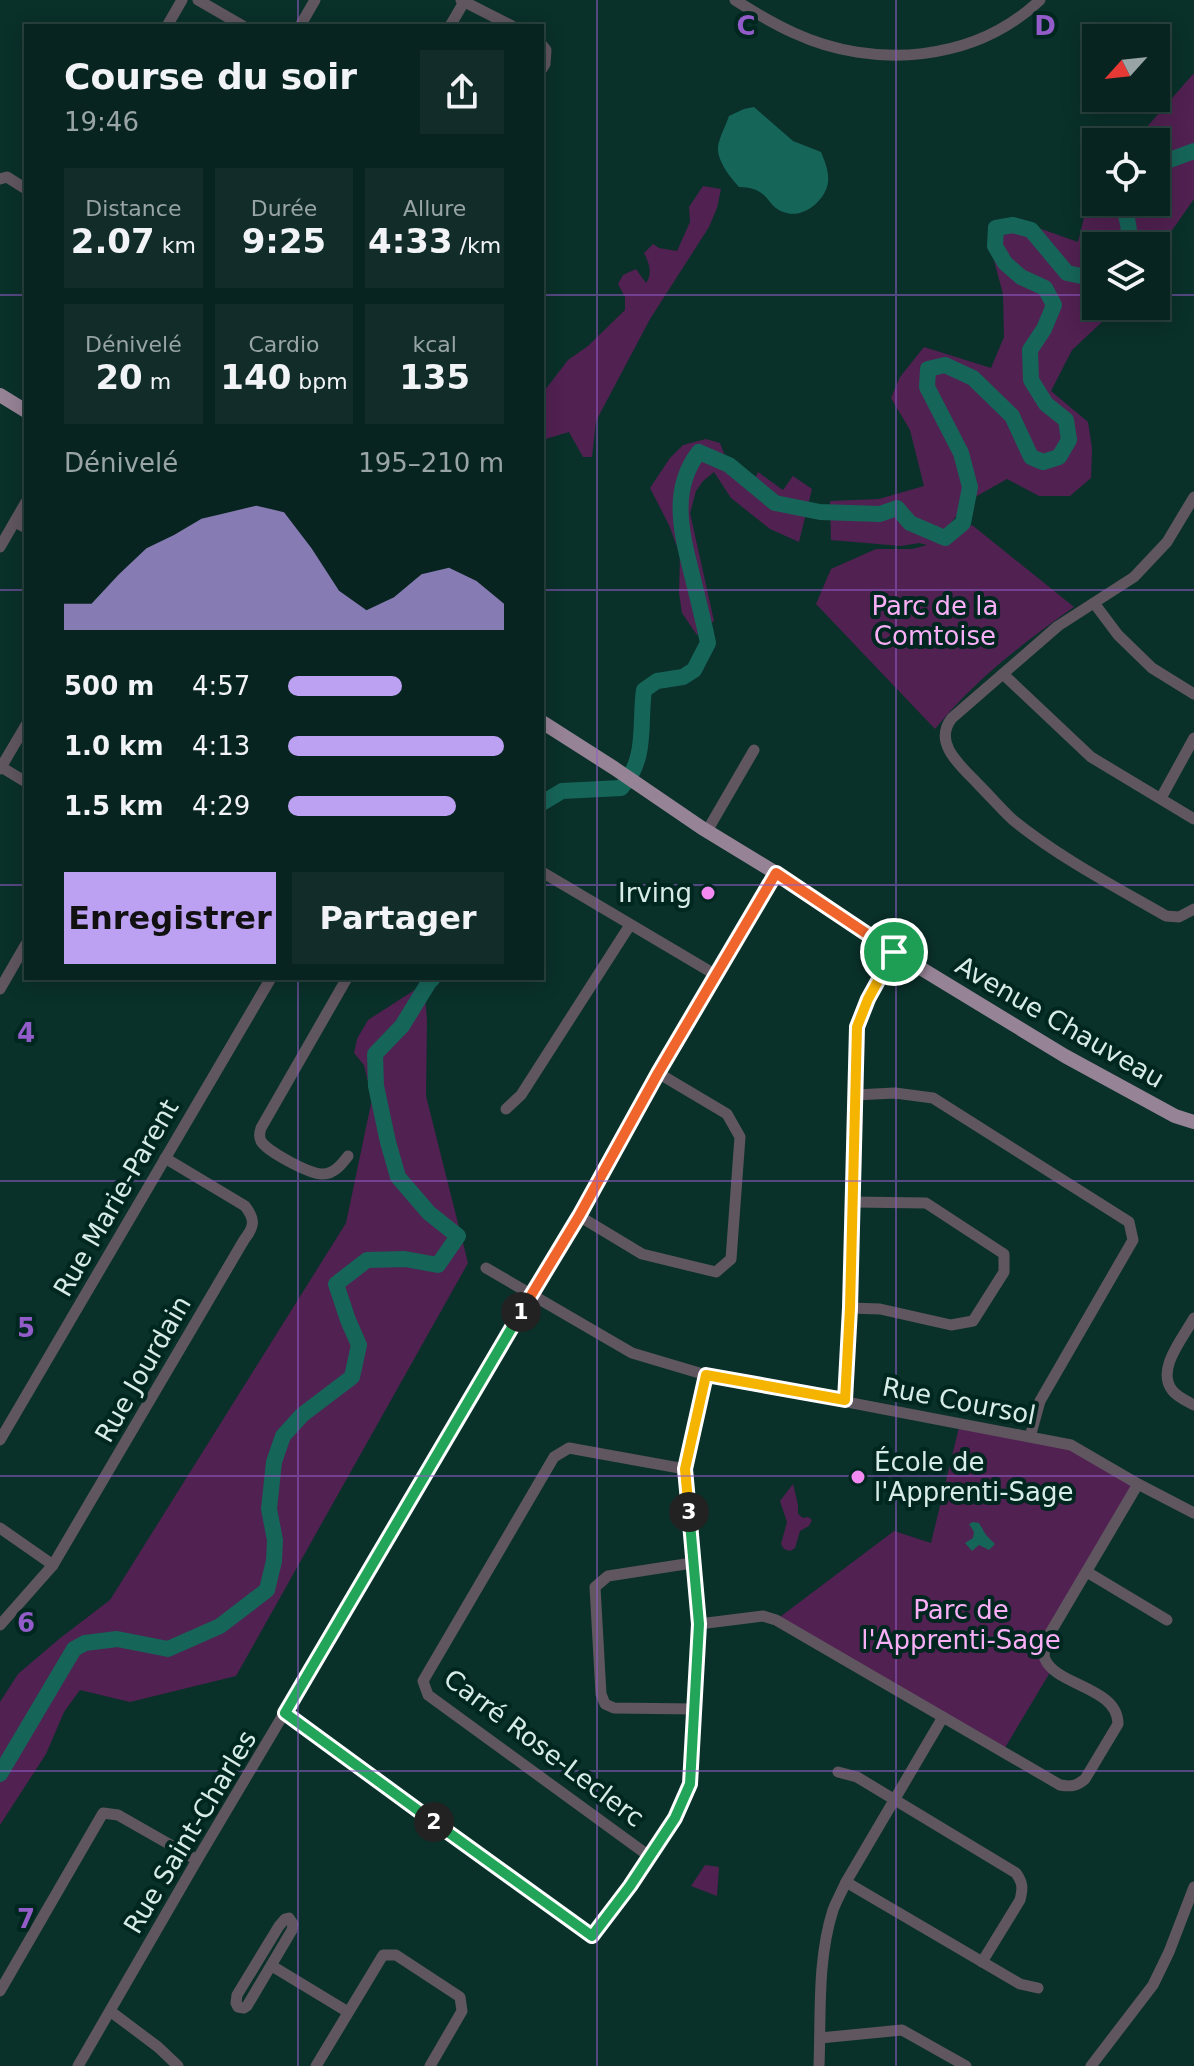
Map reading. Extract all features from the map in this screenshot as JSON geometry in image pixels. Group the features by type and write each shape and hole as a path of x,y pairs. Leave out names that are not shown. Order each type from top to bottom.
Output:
{"main road":[{"path":"0,395 24,410"},
{"name":"Avenue Chauveau","path":"544,723 894,952 1065,1056 1175,1116 1194,1122"},
{"path":"1175,1116 1194,1131"}],"street":[{"path":"168,24 182,0"},
{"path":"198,0 240,24"},
{"path":"301,24 315,0"},
{"path":"735,0 796,34 835,47 875,55 918,55 959,48 996,33 1040,0"},
{"path":"451,24 462,1 508,24"},
{"path":"544,47 544,66"},
{"path":"0,179 7,177 24,188"},
{"path":"1194,497 1167,542 1134,577 1058,626 948,721 944,737 951,756 1011,818 1060,854 1166,916 1179,917 1194,909"},
{"path":"0,547 20,525"},
{"path":"1094,603 1118,635 1152,668 1194,694"},
{"path":"1003,674 1091,757 1194,819"},
{"path":"24,728 1,768 24,781"},
{"path":"1161,798 1194,738"},
{"path":"707,831 754,750"},
{"path":"544,873 716,975"},
{"name":"Rue Saint-Charles","path":"78,2066 579,1216 658,1073 776,873"},
{"path":"506,1109 521,1095 630,925"},
{"path":"0,989 24,947"},
{"path":"845,1400 857,1027 868,999 894,952"},
{"name":"Rue Marie-Parent","path":"0,1440 270,980"},
{"path":"346,980 268,1114 259,1135 268,1148 309,1171 331,1172 348,1156"},
{"path":"579,1216 642,1254 716,1272 731,1259 740,1137 727,1114 658,1073"},
{"path":"855,1095 895,1093 933,1098 1129,1222 1133,1240 1040,1401 1030,1437"},
{"name":"Rue Jourdain","path":"0,1625 53,1565 252,1231 254,1222 245,1206 165,1158"},
{"path":"850,1308 880,1309 951,1325 973,1321 1004,1272 1004,1254 926,1203 852,1202"},
{"name":"Rue Coursol","path":"486,1268 632,1353 706,1375 1071,1445 1194,1513"},
{"path":"1194,1318 1168,1365 1166,1378 1173,1393 1194,1405"},
{"path":"285,1713 592,1936 675,1818 690,1784 699,1624 685,1469 706,1375"},
{"name":"Carré Rose-Leclerc","path":"649,1856 428,1695 423,1681 554,1457 569,1448 685,1469"},
{"path":"699,1624 763,1616 776,1620 1060,1785 1078,1785 1085,1779 1118,1724 1118,1716 1113,1706 1101,1697 1052,1669 1044,1652 1046,1640 1138,1484"},
{"path":"0,1528 53,1565"},
{"path":"692,1563 608,1576 595,1587 601,1694 605,1704 614,1708 695,1709"},
{"path":"1087,1572 1167,1620"},
{"path":"819,2066 822,1974 833,1909 943,1717"},
{"path":"838,1772 857,1777 1016,1873 1022,1881 1020,1900 982,1962"},
{"path":"0,1991 103,1813 118,1815 197,1860"},
{"path":"846,1882 1020,1984 1038,1988"},
{"path":"1091,2066 1153,1985 1194,1887"},
{"path":"289,1918 293,1924 292,1930 272,1966 247,2006 238,2007 237,1995 279,1926 289,1918"},
{"path":"316,2066 383,1955 396,1955 460,1997 462,2011 430,2066"},
{"path":"272,1966 348,2012"},
{"path":"110,2011 178,2066"},
{"path":"820,2038 902,2030 966,2066"}],"green space":[{"name":"Parc de la Comtoise","path":"1194,73 1194,199 1170,233 1082,232 1082,320 1104,320 1072,350 1051,391 1088,422 1092,448 1091,478 1070,496 1039,496 1007,479 968,501 936,542 951,539 972,525 1074,607 1000,663 966,694 935,729 816,604 831,569 876,549 912,549 927,545 831,540 830,501 879,499 924,486 910,430 891,398 900,377 924,347 991,368 1004,337 1003,294 989,242 1013,219 1078,242 1084,216 1170,216 1170,128 1146,128 1160,112 1170,112 1170,100"},
{"path":"703,186 721,189 709,227 650,319 596,421 592,457 583,457 569,432 544,439 544,391 568,360 588,346 625,310 625,297 618,284 623,275 636,269 646,283 650,272 644,253 653,244 677,251 690,222 689,207"},
{"path":"706,439 720,443 725,456 756,477 758,472 783,490 793,476 812,489 799,542 770,529 731,498 714,472 703,481 696,491 690,513 714,621 697,635 682,613 680,555 650,488 683,445"},
{"path":"427,982 426,1096 468,1263 236,1676 130,1702 80,1690 64,1712 46,1754 0,1825 0,1702 18,1674 110,1600 346,1223 372,1099 364,1065 354,1053 357,1039 368,1020"},
{"name":"Parc de l'Apprenti-Sage","path":"960,1423 1071,1445 1138,1484 1046,1640 1052,1669 1003,1751 776,1620 894,1531 931,1543"},
{"path":"793,1484 798,1514 812,1520 800,1531 795,1548 790,1551 781,1544 787,1522 780,1501"},
{"path":"705,1865 719,1867 717,1896 691,1886"}],"shaded area":[{"path":"754,107 793,141 821,152 828,182 819,201 807,210 794,214 780,210 758,191 739,187 722,163 718,147 729,116"},
{"path":"979,1523 995,1544 989,1550 979,1545 972,1551 965,1543 973,1538 974,1532 969,1524"}],"waterway":[{"path":"1170,160 1194,151"},
{"path":"1126,216 1129,232"},
{"path":"544,802 562,791 621,788 630,777 639,753 644,690 657,681 683,677 694,670 708,643 681,516 684,483 689,467 699,452 729,465 775,503 820,512 880,514 897,508 910,523 945,538 963,523 970,487 961,453 927,387 928,369 945,365 973,378 1012,416 1031,457 1043,462 1059,457 1069,440 1066,420 1046,404 1031,380 1030,350 1044,329 1054,305 1045,288 1021,277 1005,263 995,246 996,228 1013,225 1031,230 1067,273 1082,276"},
{"path":"0,1774 74,1649 85,1643 117,1639 168,1649 220,1626 267,1590 275,1540 269,1509 274,1462 283,1436 302,1415 352,1377 359,1345 336,1284 367,1260 405,1259 438,1265 458,1236 429,1213 398,1177 376,1086 375,1054 402,1026 431,980"}],"place":[{"name":"Irving","path":"708,893"},
{"name":"École de l'Apprenti-Sage","path":"858,1477"}],"route":[{"path":"776,873 894,952 868,999 857,1027 845,1400 706,1375 685,1469 699,1624 690,1784 675,1818 592,1936 285,1713 579,1216 658,1073 776,873"}]}
